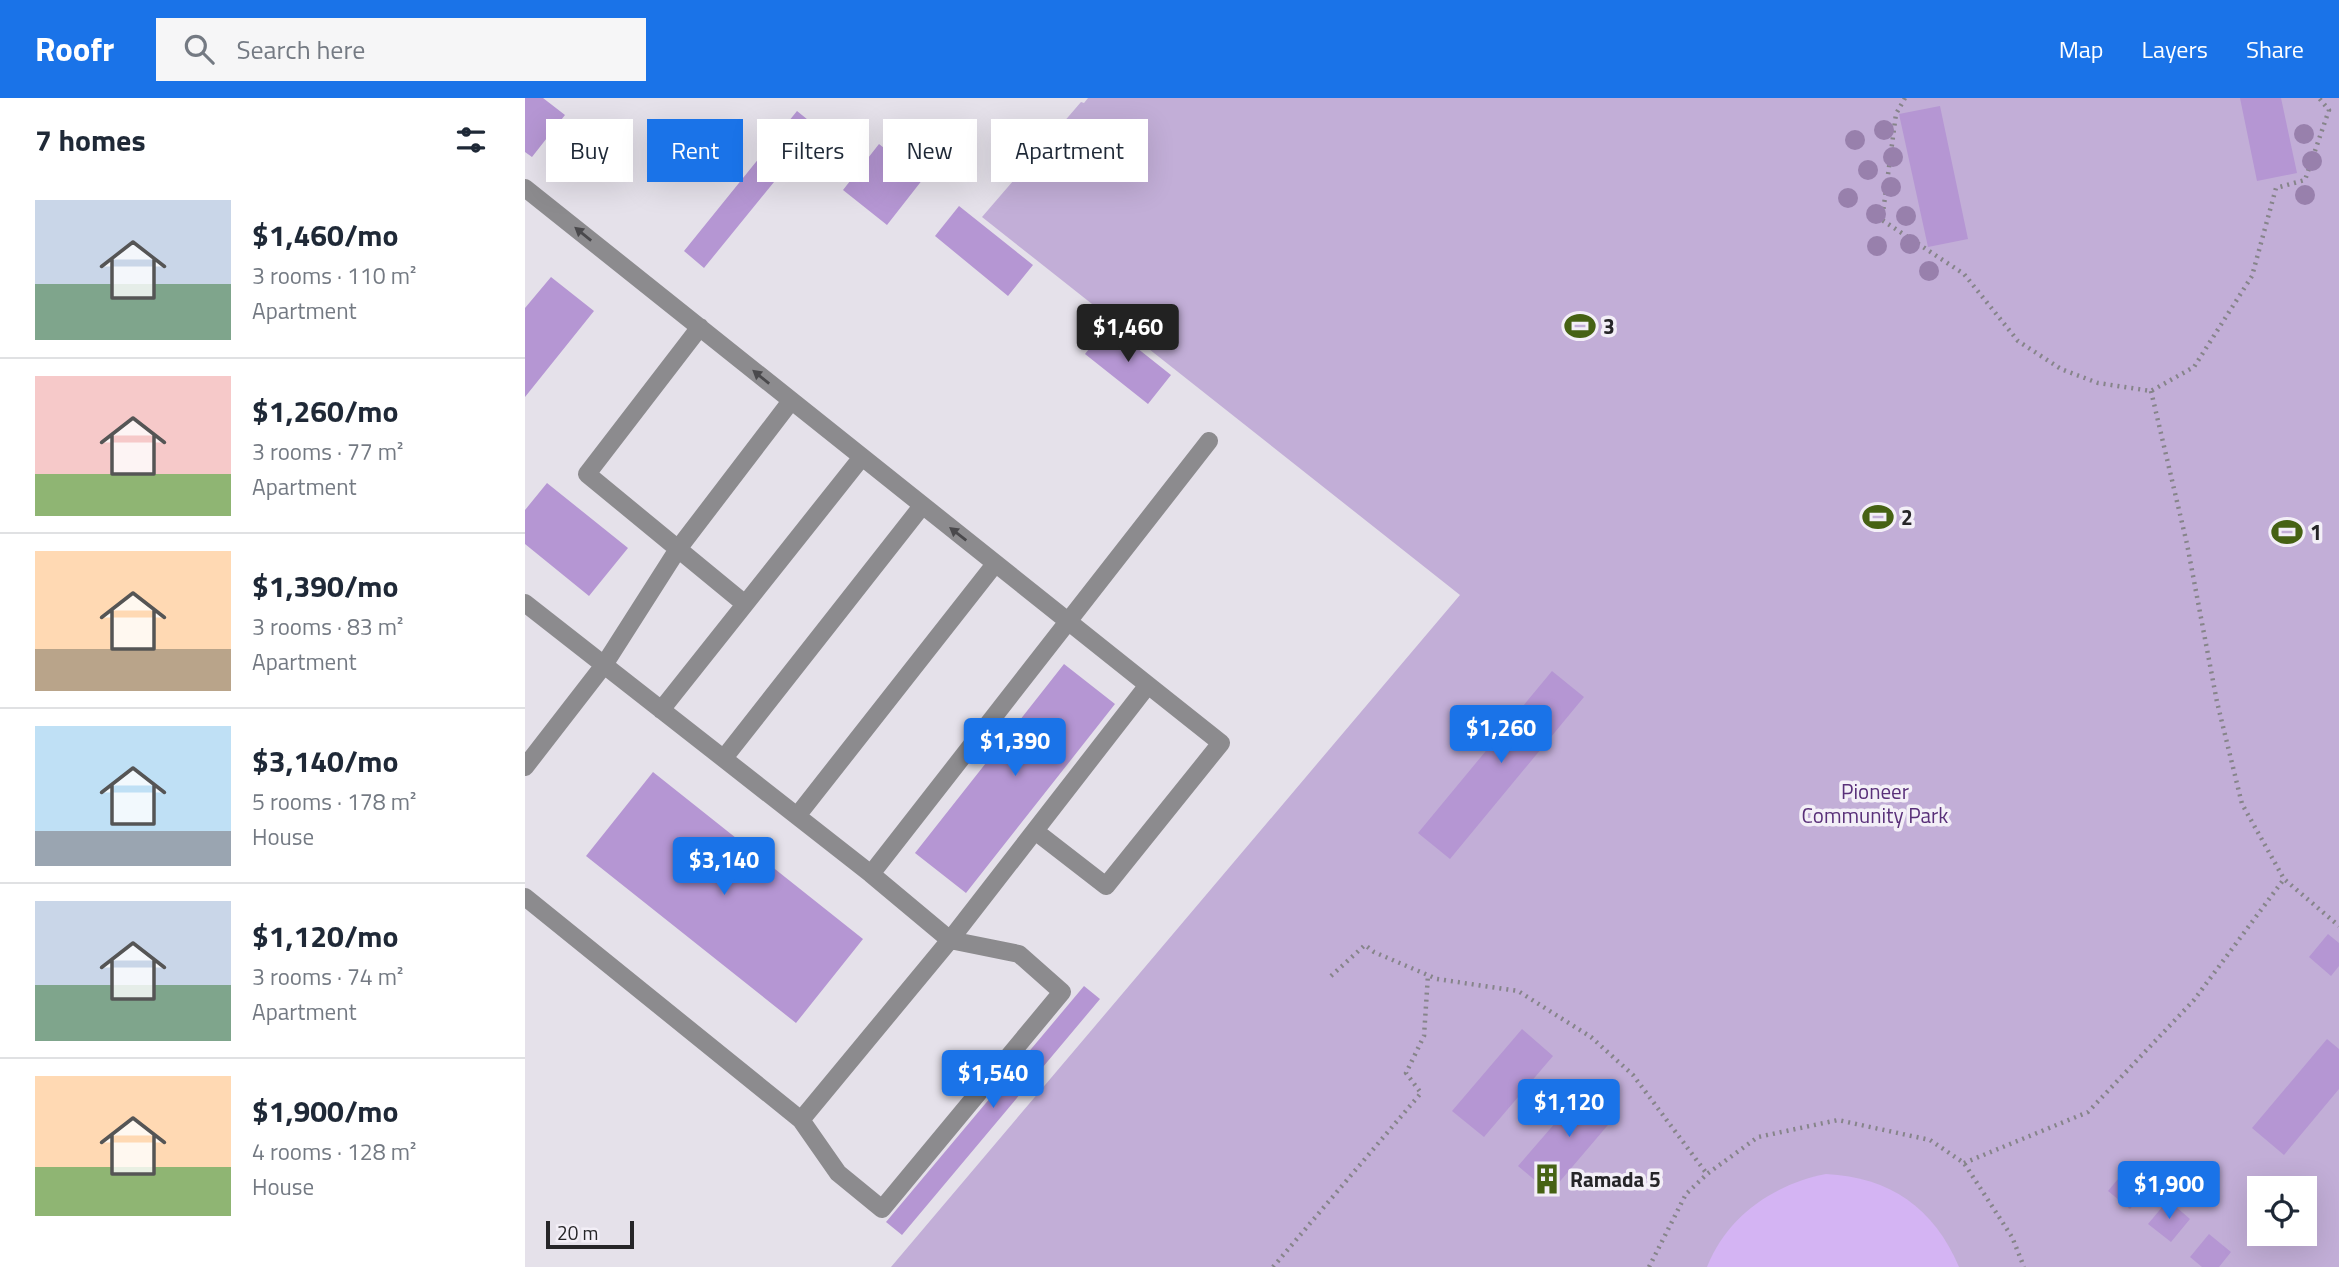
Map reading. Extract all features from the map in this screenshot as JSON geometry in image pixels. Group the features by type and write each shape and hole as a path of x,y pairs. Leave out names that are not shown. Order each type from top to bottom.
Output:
{"lane":[{"path":"525,188 1220,743 1106,886 1035,831"},
{"path":"699,327 587,474 745,604"},
{"path":"525,767 604,665 678,549 791,401"},
{"path":"871,874 1209,441"},
{"path":"661,709 862,457"},
{"path":"723,758 922,506"},
{"path":"797,816 995,564"},
{"path":"525,603 871,874 950,940 1019,954 1062,992 882,1209 838,1173 801,1120 525,897"},
{"path":"801,1120 950,940 1149,685"}],"path":[{"path":"1905,98 1896,114 1882,220 1964,274 2018,341 2061,369 2098,383 2151,391 2194,367 2252,276 2276,188 2305,180 2329,110 2319,98"},
{"path":"2151,391 2187,544 2217,702 2242,804 2284,879 2339,926"},
{"path":"1964,1163 2088,1112 2194,1000 2284,879"},
{"path":"1331,976 1364,945 1374,952 1437,979 1518,991 1591,1037 1633,1075 1707,1174"},
{"path":"1273,1267 1421,1093 1406,1073 1424,1035 1427,975"},
{"path":"1649,1267 1686,1194 1707,1174 1758,1137 1838,1120 1930,1140 1964,1163 2012,1237 2024,1267"}],"green space":[{"name":"Pioneer Community Park","path":"1088,98 2339,98 2339,1267 891,1267 1460,595 982,217 1012,182 1148,182 1148,119 1066,119 1081,102 1084,103"}],"shaded area":[{"path":"1826,1174 1849,1176 1870,1182 1890,1189 1907,1200 1923,1212 1937,1228 1959,1267 1707,1267 1727,1232 1755,1205 1788,1186"}],"building":[{"path":"525,98 543,98 565,115 562,119 546,119 546,139 532,157 525,152"},
{"path":"2240,98 2281,98 2297,173 2257,181"},
{"path":"1940,106 1968,239 1928,247 1899,114"},
{"path":"797,111 807,119 791,119"},
{"path":"879,144 883,147 883,182 921,182 887,225 843,190 849,182 869,182 869,157"},
{"path":"757,161 757,182 774,182 704,268 684,251 740,182 743,182 743,178"},
{"path":"959,206 1033,265 1008,296 935,236"},
{"path":"551,277 594,311 525,397 525,308"},
{"path":"1108,325 1171,375 1148,404 1085,354"},
{"path":"547,483 628,548 589,596 525,544 525,510"},
{"path":"1064,664 1115,704 966,893 915,853"},
{"path":"1552,671 1584,697 1450,859 1418,833"},
{"path":"653,772 863,939 796,1023 586,856"},
{"path":"2328,934 2339,943 2339,966 2331,976 2309,957"},
{"path":"1084,986 1100,999 902,1235 886,1222"},
{"path":"1522,1029 1553,1056 1484,1137 1452,1111"},
{"path":"2327,1039 2339,1049 2339,1089 2284,1155 2252,1128"},
{"path":"1588,1085 1619,1112 1550,1193 1518,1166"},
{"path":"2128,1167 2150,1186 2130,1209 2108,1191"},
{"path":"2168,1200 2190,1219 2171,1242 2148,1224"},
{"path":"2209,1234 2231,1252 2219,1267 2202,1267 2190,1257"}],"place":[{"name":"3","path":"1580,326"},
{"name":"2","path":"1878,517"},
{"name":"1","path":"2287,532"},
{"name":"Ramada 5","path":"1547,1179"}]}
